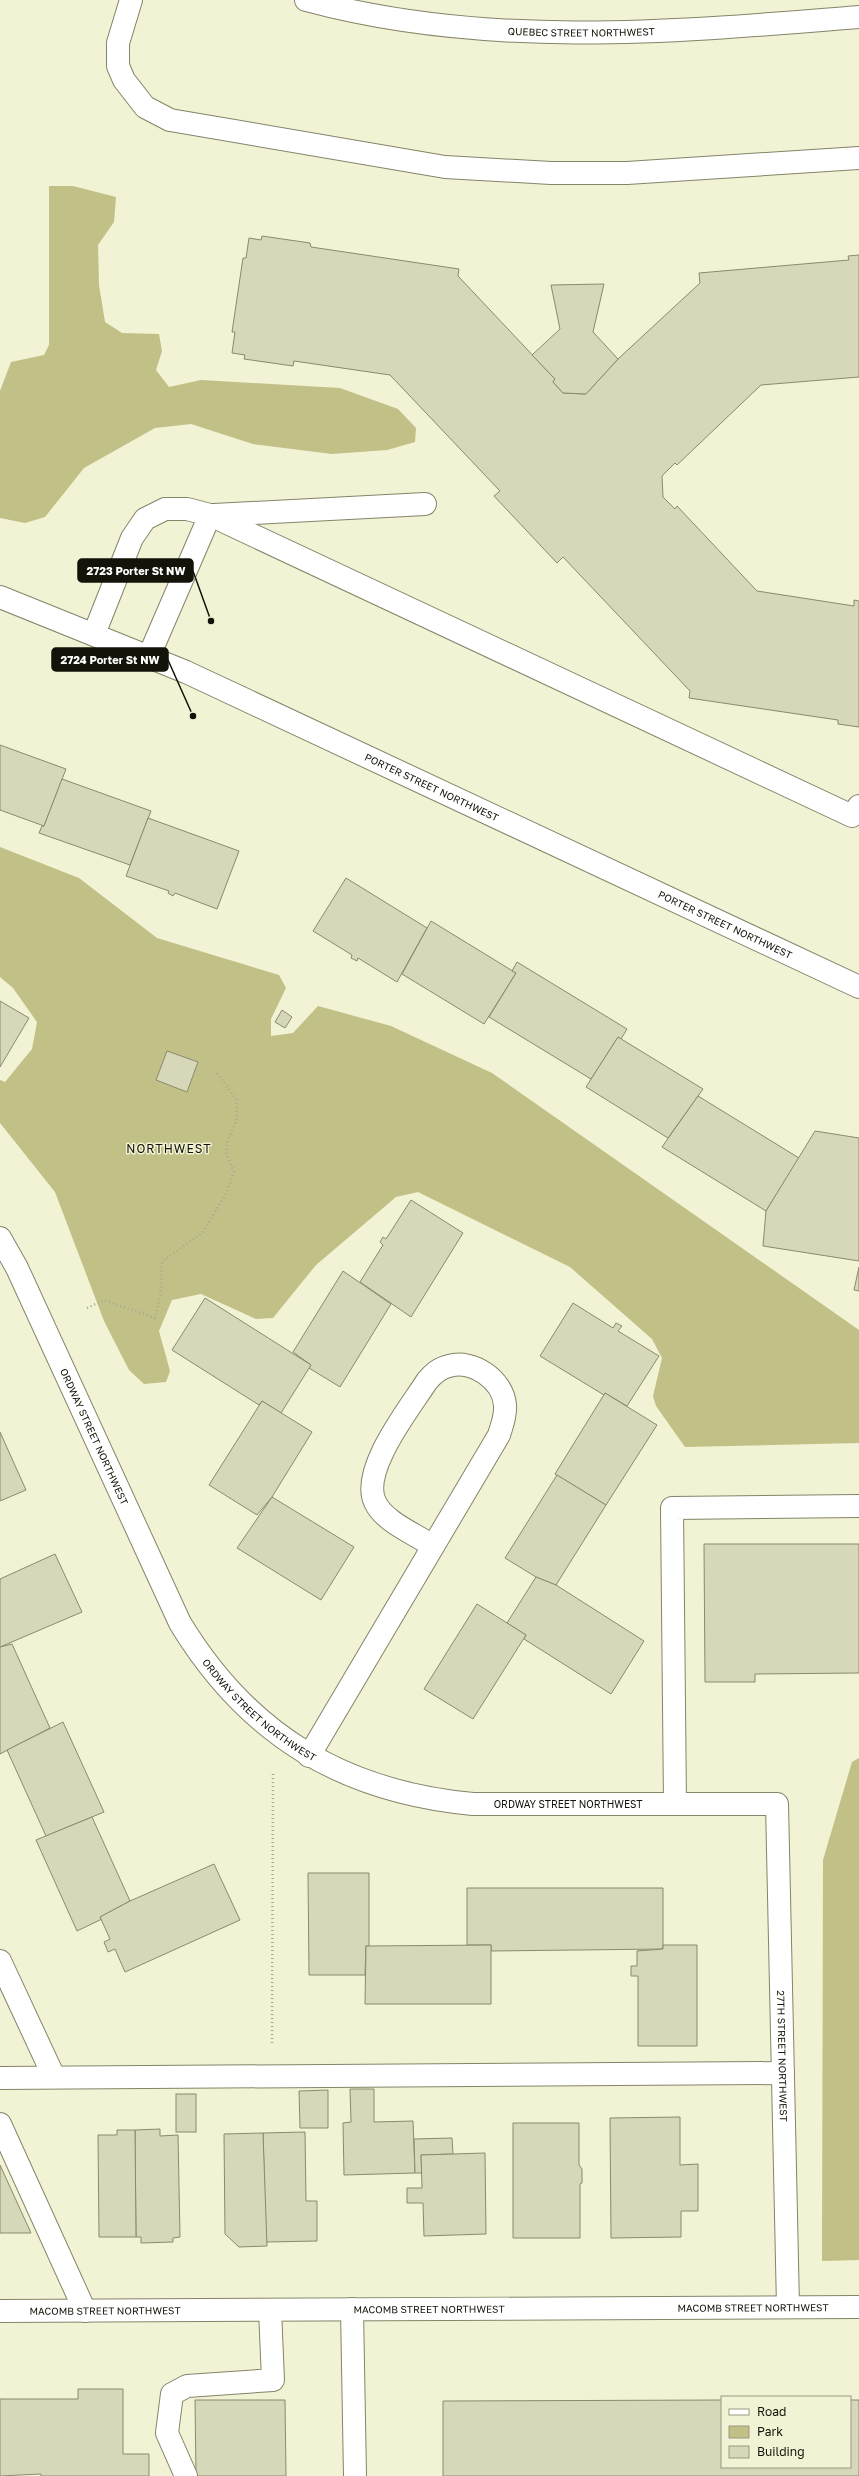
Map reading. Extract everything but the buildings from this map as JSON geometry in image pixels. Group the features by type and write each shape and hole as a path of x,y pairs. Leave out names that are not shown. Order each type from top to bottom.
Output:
{"street":[{"path":"131,0 118,43 118,66 124,80 145,107 170,120 445,167 551,173 627,173 859,158"},
{"name":"QUEBEC STREET NORTHWEST","path":"306,0 376,16 445,27 539,33 677,31 859,17"},
{"path":"210,515 425,504"},
{"path":"94,634 132,538 145,519 166,509 187,509 210,515 852,816 859,806"},
{"path":"149,656 210,515"},
{"name":"PORTER STREET NORTHWEST","path":"0,597 149,656 859,987"},
{"name":"ORDWAY STREET NORTHWEST","path":"0,1238 17,1268 180,1623 199,1654 220,1682 274,1731 309,1756 368,1783 437,1801 473,1804 778,1804"},
{"path":"309,1756 499,1435 504,1421 505,1404 498,1385 483,1371 464,1365 450,1365 436,1371 427,1381 380,1456 372,1487 375,1502 386,1516 433,1546"},
{"path":"676,1804 672,1508 859,1506"},
{"name":"27TH STREET NORTHWEST","path":"778,1804 788,2307"},
{"path":"0,1961 54,2077"},
{"path":"0,2078 783,2073"},
{"path":"0,2124 85,2311"},
{"name":"MACOMB STREET NORTHWEST","path":"0,2311 859,2307"},
{"path":"186,2476 167,2433 172,2394 187,2386 273,2380 270,2310"},
{"path":"352,2310 355,2476"}],"path":[{"path":"87,1308 104,1300 155,1318 161,1293 162,1262 203,1232 226,1194 234,1172 226,1153 228,1140 237,1119 236,1099 217,1073"},
{"path":"272,2076 274,1731"}],"green space":[{"path":"49,186 73,186 116,197 114,222 98,245 99,285 105,322 122,333 159,334 162,351 156,370 169,387 201,380 340,388 398,409 416,428 415,442 387,450 332,454 253,444 191,424 155,428 84,468 45,517 25,523 0,518 0,391 11,362 44,355 49,345"},
{"path":"0,847 79,878 157,938 279,975 286,988 271,1019 271,1036 293,1033 318,1006 391,1026 492,1073 859,1330 859,1443 685,1447 656,1406 653,1396 662,1358 652,1339 570,1267 418,1192 396,1197 316,1265 273,1318 256,1319 201,1294 172,1300 159,1331 170,1371 166,1382 144,1384 129,1370 104,1321 55,1192 0,1123 0,1080 5,1082 32,1049 37,1022 13,988 0,977"},
{"path":"859,1758 859,2260 822,2261 823,1860 852,1762"}],"place":[{"name":"2723 Porter St NW","path":"211,621"},
{"name":"2724 Porter St NW","path":"193,716"}],"district":[{"name":"NORTHWEST","path":"169,1148"}]}
